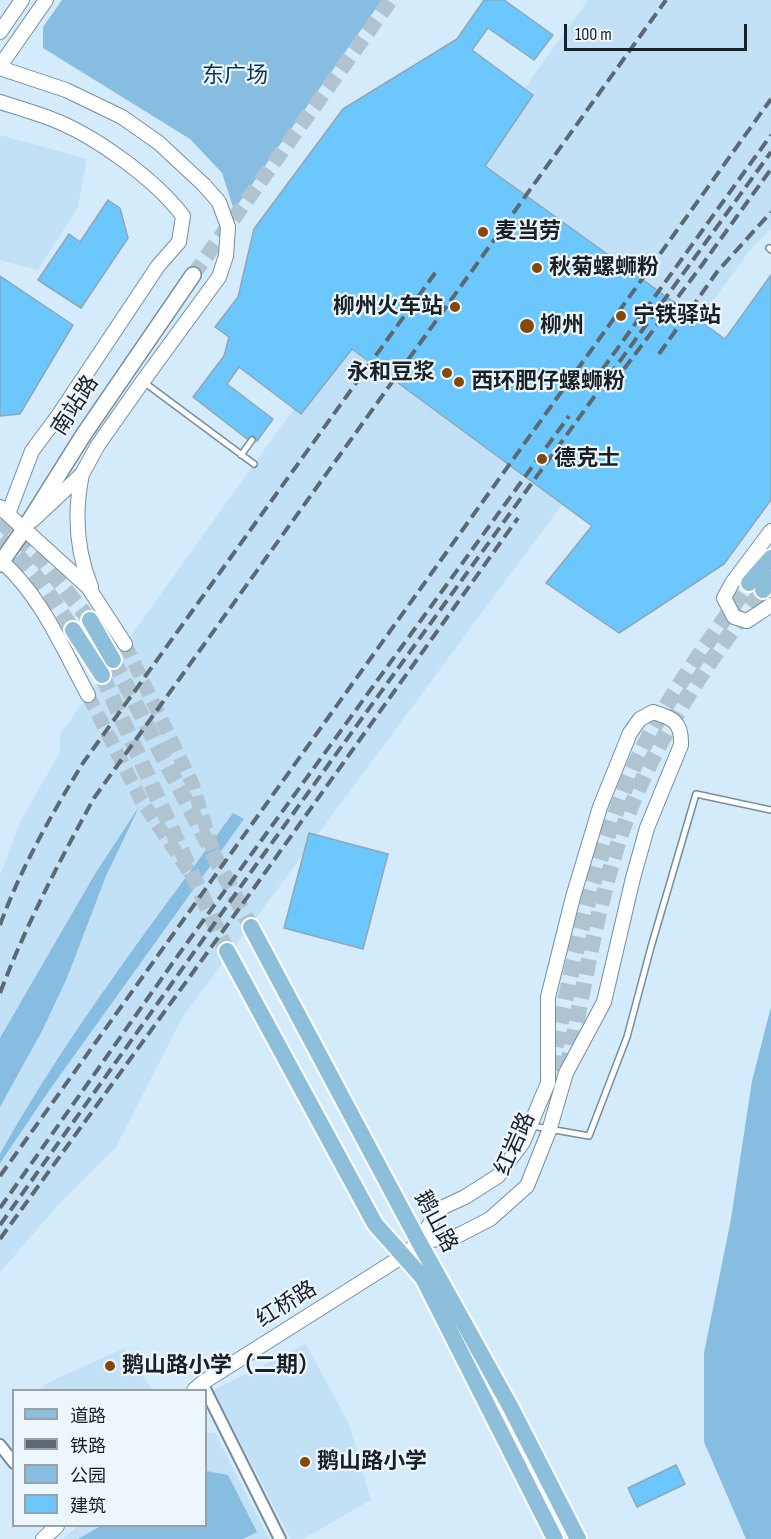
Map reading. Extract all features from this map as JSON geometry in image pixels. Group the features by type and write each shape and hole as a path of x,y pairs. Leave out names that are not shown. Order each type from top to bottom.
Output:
{"main road":[{"name":"南站路","path":"1,562 26,528 84,434 193,275"},
{"path":"761,584 771,558"},
{"path":"90,620 113,660"},
{"path":"73,630 102,675"},
{"name":"鹅山路","path":"251,927 419,1242 511,1408 578,1539"},
{"name":"鹅山路","path":"227,951 375,1224 423,1278 555,1539"}],"street":[{"path":"0,32 22,0"},
{"path":"46,0 0,67 66,90 122,117 159,143 204,185 219,202 228,227 226,256 219,277 98,445 82,474 78,490 77,543 83,567 95,597"},
{"path":"0,102 50,118 92,139 153,184 169,198 183,216 179,242 158,266 32,452 4,511 26,528 78,578 95,597 125,644"},
{"path":"26,528 82,474"},
{"path":"771,531 724,598 734,617 747,621 771,605"},
{"path":"1,562 19,578 48,620 88,695"},
{"name":"红岩路","path":"404,1256 419,1242 439,1209 465,1197 498,1176 523,1142 548,1083 548,997 573,897 600,807 622,750 640,719 653,712 669,717 678,725 681,745 647,828 604,1002 566,1073 549,1131 527,1186 490,1219 457,1236 419,1242"},
{"name":"红桥路","path":"198,1387 404,1256"},
{"path":"207,1404 280,1539"},
{"path":"0,1445 12,1460"},
{"path":"43,1539 54,1527"}],"lane":[{"path":"143,381 254,464"},
{"path":"241,454 252,440"},
{"path":"530,1126 589,1136 627,1037 696,794 771,810"}],"shaded area":[{"path":"588,0 771,0 771,229 754,245 182,1018 116,1147 60,1203 0,1272 0,875 21,820 60,752 60,734"},
{"path":"0,135 87,159 78,207 38,270 0,260"},
{"name":"鹅山路小学","path":"306,1344 349,1424 371,1500 303,1539 291,1539 213,1390"},
{"name":"鹅山路小学（二期）","path":"124,1348 152,1389 42,1389 45,1384"},
{"path":"207,1433 215,1433 269,1539 63,1539 77,1527 207,1527"}],"green space":[{"name":"东广场","path":"62,0 382,0 234,210 222,173 190,139 43,48 43,27"},
{"path":"140,805 106,876 67,978 42,1031 0,1107 0,1038 95,874"},
{"path":"233,813 244,819 53,1085 0,1163 0,1154 53,1066 141,938"},
{"path":"771,1007 771,1539 746,1539 704,1442 704,1353 731,1219 752,1081"},
{"path":"207,1471 228,1475 257,1532 243,1539 78,1539 99,1527 207,1527"}],"building":[{"name":"柳州火车站","path":"484,0 504,0 553,35 534,60 488,28 472,50 533,95 485,166 725,339 771,275 771,500 724,564 619,633 546,583 592,526 352,349 301,414 239,367 227,384 273,419 257,441 253,435 247,439 193,397 224,356 229,337 215,327 238,297 254,229 343,109 457,39"},
{"path":"108,200 120,208 128,238 81,308 38,280 69,234 80,242"},
{"path":"0,276 73,325 20,414 0,416"},
{"path":"309,833 388,854 363,949 284,928"},
{"path":"676,1465 685,1484 637,1507 628,1488"}],"tunnel":[{"path":"193,275 391,0"},
{"path":"0,520 42,561 90,620"},
{"path":"0,540 31,571 73,630"},
{"path":"551,1070 587,908 610,828 625,790 641,752 665,708 749,583"},
{"path":"567,1069 586,972 609,875 618,843 641,782 671,724 705,669 763,590"},
{"path":"125,644 193,785 217,863"},
{"path":"113,660 251,927"},
{"path":"102,675 227,951"},
{"path":"88,695 141,800 196,882"}],"railway":[{"path":"0,993 44,894 94,798 666,0"},
{"path":"0,1176 771,99"},
{"path":"602,370 771,135"},
{"path":"0,1225 261,858 771,152"},
{"path":"624,369 771,169"},
{"path":"659,354 717,272 771,212"},
{"path":"0,925 37,842 83,763 438,269"},
{"path":"0,1208 179,954 569,416"},
{"path":"0,1239 518,518"}],"place":[{"name":"麦当劳","path":"483,232"},
{"name":"秋菊螺蛳粉","path":"537,268"},
{"name":"柳州火车站","path":"455,307"},
{"name":"宁铁驿站","path":"621,316"},
{"name":"柳州","path":"527,326"},
{"name":"永和豆浆","path":"447,373"},
{"name":"西环肥仔螺蛳粉","path":"459,382"},
{"name":"德克士","path":"542,459"},
{"name":"鹅山路小学（二期）","path":"110,1366"},
{"name":"鹅山路小学","path":"305,1462"}]}
